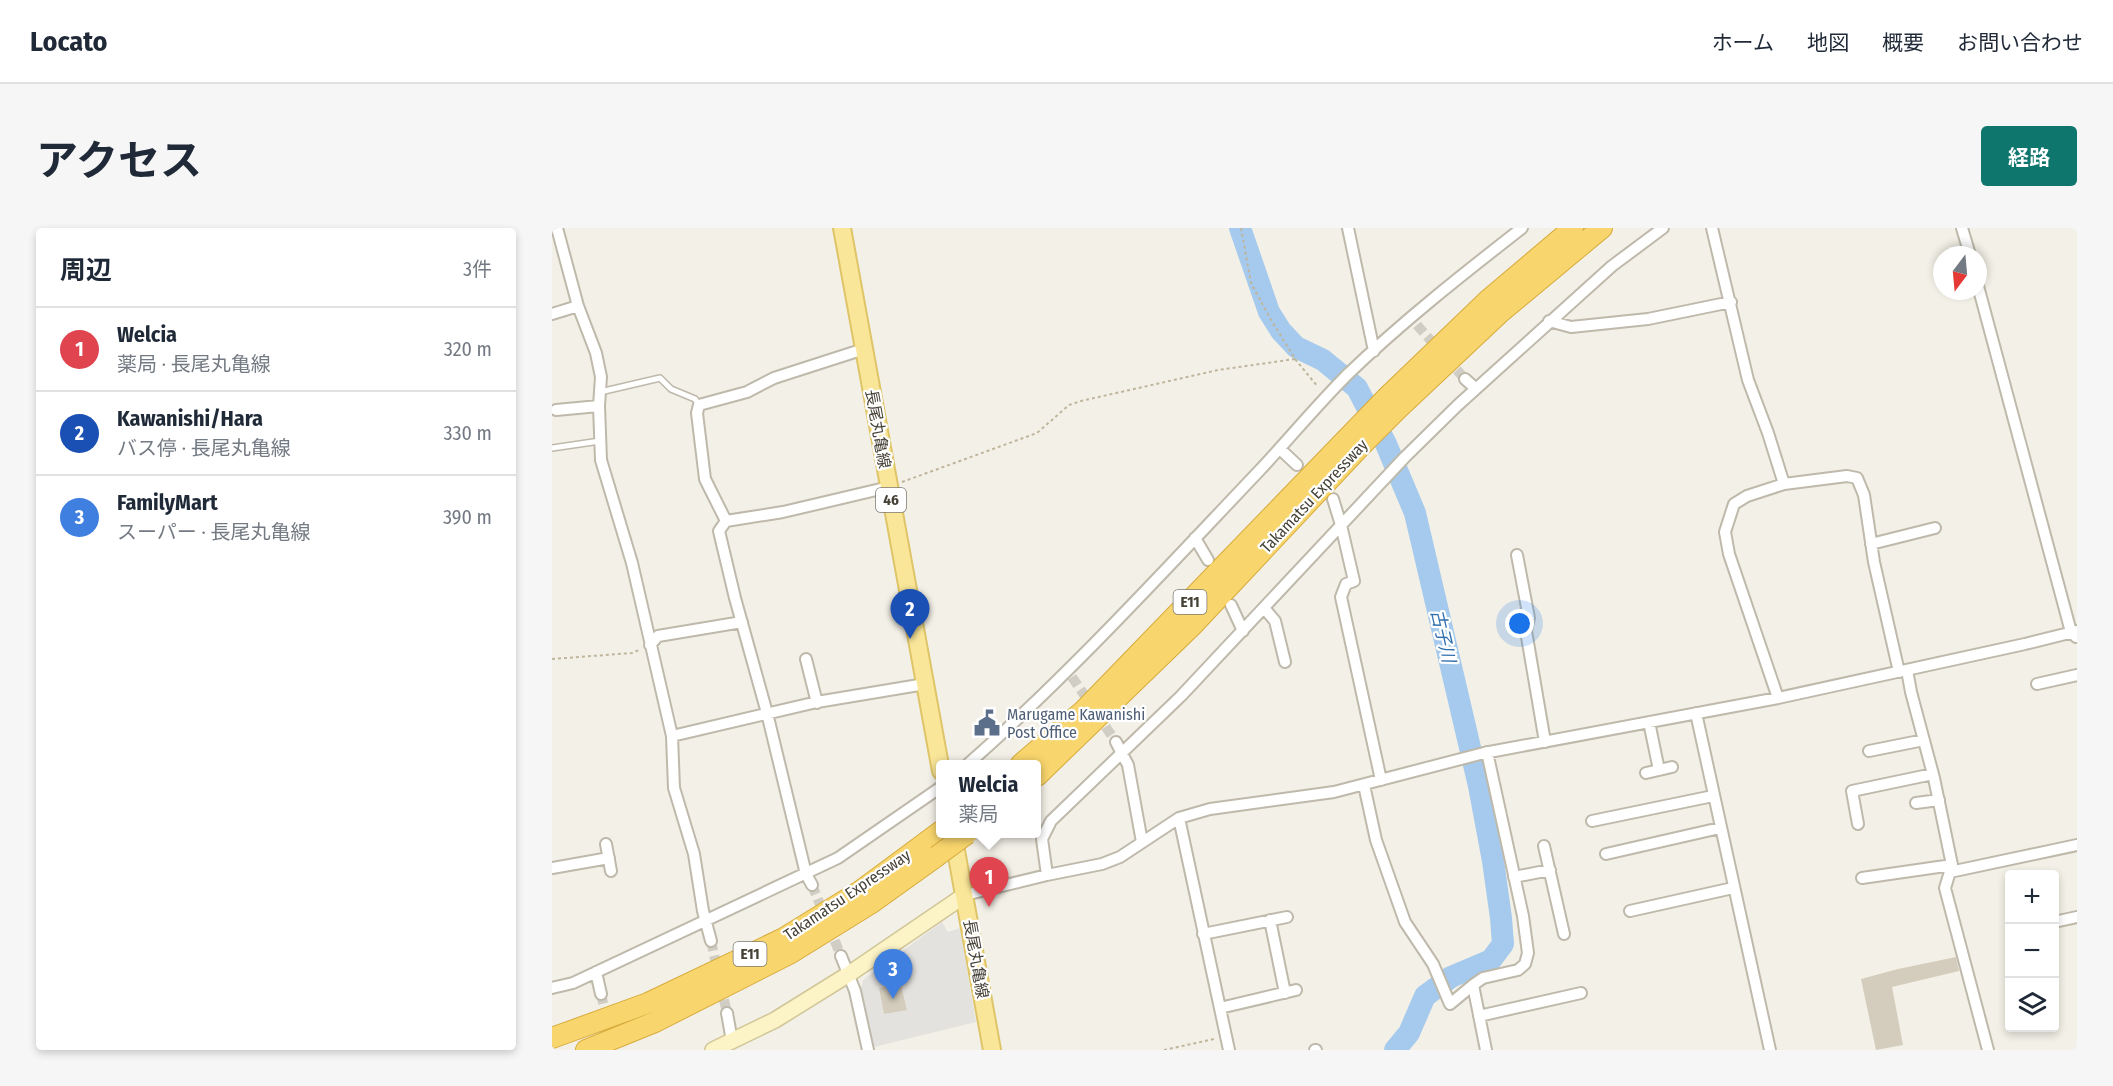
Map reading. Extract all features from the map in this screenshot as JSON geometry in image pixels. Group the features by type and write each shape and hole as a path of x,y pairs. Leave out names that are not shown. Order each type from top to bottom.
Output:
{"highway":[{"name":"Takamatsu Expressway","path":"1027,760 1084,710 1357,439 1488,300 1573,228"},
{"name":"Takamatsu Expressway","path":"1394,402 1602,228"},
{"name":"Takamatsu Expressway","path":"1041,772 1194,624 1357,439"},
{"name":"Takamatsu Expressway","path":"552,1038 648,1003 782,939 937,842 952,838"},
{"name":"Takamatsu Expressway","path":"586,1050 655,1022 791,953 870,904 937,842"}],"main road":[{"name":"長尾丸亀線","path":"842,228 939,760"},
{"name":"長尾丸亀線","path":"954,838 992,1050"}],"street":[{"path":"557,228 578,306 596,352 602,377 598,406 601,460 632,563 672,736 674,788 694,854 705,920 711,941"},
{"path":"1348,228 1374,351"},
{"path":"973,760 1069,674 1348,375 1374,351 1414,322 1522,228"},
{"path":"1047,875 1042,839 1051,822 1181,696 1405,457 1475,388 1612,266 1663,228"},
{"path":"1712,228 1748,380 1784,484"},
{"path":"1962,228 1967,246"},
{"path":"713,1050 776,1020 849,974 965,895 1102,864 1119,857 1179,818 1210,809 1334,792 1486,753 1778,698 2075,634 1982,300"},
{"path":"1548,321 1571,327 1648,320 1731,302"},
{"path":"552,314 578,306"},
{"path":"726,521 705,478 697,413 699,405 747,392 774,378 864,348"},
{"path":"1465,379 1475,388"},
{"path":"556,410 598,406"},
{"path":"1280,449 1297,465"},
{"path":"1778,698 1729,554 1725,532 1734,504 1747,496 1784,484 1847,476 1857,478 1864,495 1871,544 1903,671 1911,692 1933,774 1951,869 1945,888 1988,1050"},
{"path":"812,885 806,874 719,531 726,521 783,512 889,487"},
{"path":"1333,499 1354,581 1346,584 1341,597 1381,780"},
{"path":"1871,544 1935,528"},
{"path":"1196,538 1208,560"},
{"path":"1517,555 1529,618 1526,631 1545,742"},
{"path":"1231,605 1243,631"},
{"path":"1264,608 1275,621 1285,662"},
{"path":"650,645 658,636 742,622"},
{"path":"806,659 816,703"},
{"path":"2037,684 2077,675"},
{"path":"672,736 767,713 925,684"},
{"path":"1696,713 1770,1050"},
{"path":"1649,722 1659,770"},
{"path":"1869,750 1924,740"},
{"path":"1116,742 1128,765 1142,842"},
{"path":"1364,784 1376,840 1405,922 1439,978 1450,1004 1483,978 1510,973 1525,964 1528,953 1514,877 1486,753"},
{"path":"1646,773 1672,767"},
{"path":"1858,824 1852,791 1933,774"},
{"path":"552,988 573,983 838,858 936,790"},
{"path":"1592,821 1713,796"},
{"path":"1916,803 1938,800"},
{"path":"1179,818 1228,1050"},
{"path":"1606,854 1720,828"},
{"path":"606,844 611,871"},
{"path":"1862,878 1951,869 2077,845"},
{"path":"1544,846 1564,934"},
{"path":"552,868 609,858"},
{"path":"1514,877 1550,870"},
{"path":"1630,911 1733,888"},
{"path":"1203,934 1287,917"},
{"path":"2059,921 2077,917"},
{"path":"1270,920 1285,993"},
{"path":"841,956 849,974 868,1050"},
{"path":"596,972 602,994"},
{"path":"1473,985 1486,1050"},
{"path":"1220,1008 1296,990"},
{"path":"1479,1016 1581,993"},
{"path":"726,1013 732,1041"}],"lane":[{"path":"600,392 660,378 671,389 695,399 699,405"},
{"path":"552,448 600,441"}],"path":[{"path":"1241,228 1251,283 1295,359 1331,394"},
{"path":"889,487 1037,433 1069,405 1081,401 1218,370 1295,359"},
{"path":"552,659 633,652 650,645"},
{"path":"1164,1050 1226,1037"}],"shaded area":[{"path":"942,922 948,932 960,928 976,1022 874,1047 861,989 863,980","holes":["901,984 907,1009 884,1014 879,988"]}],"building":[{"path":"1956,957 1959,971 1892,987 1903,1045 1876,1050 1861,979"},
{"path":"901,984 907,1010 884,1014 879,988"}],"waterway":[{"name":"古子川","path":"1240,228 1269,312 1281,331 1296,347 1323,360 1357,388 1386,444 1415,513 1479,786 1493,861 1503,944 1491,960 1451,977 1425,996 1409,1033 1395,1050"}],"tunnel":[{"path":"1417,325 1465,379"},
{"path":"1072,677 1116,742"},
{"path":"812,885 841,956"},
{"path":"711,941 727,1013"},
{"path":"601,994 614,1050"}],"place":[{"name":"Kawanishi/Hara","path":"910,639"},
{"name":"Marugame Kawanishi Post Office","path":"987,723"},
{"name":"Welcia","path":"989,907"},
{"name":"FamilyMart","path":"893,999"}]}
